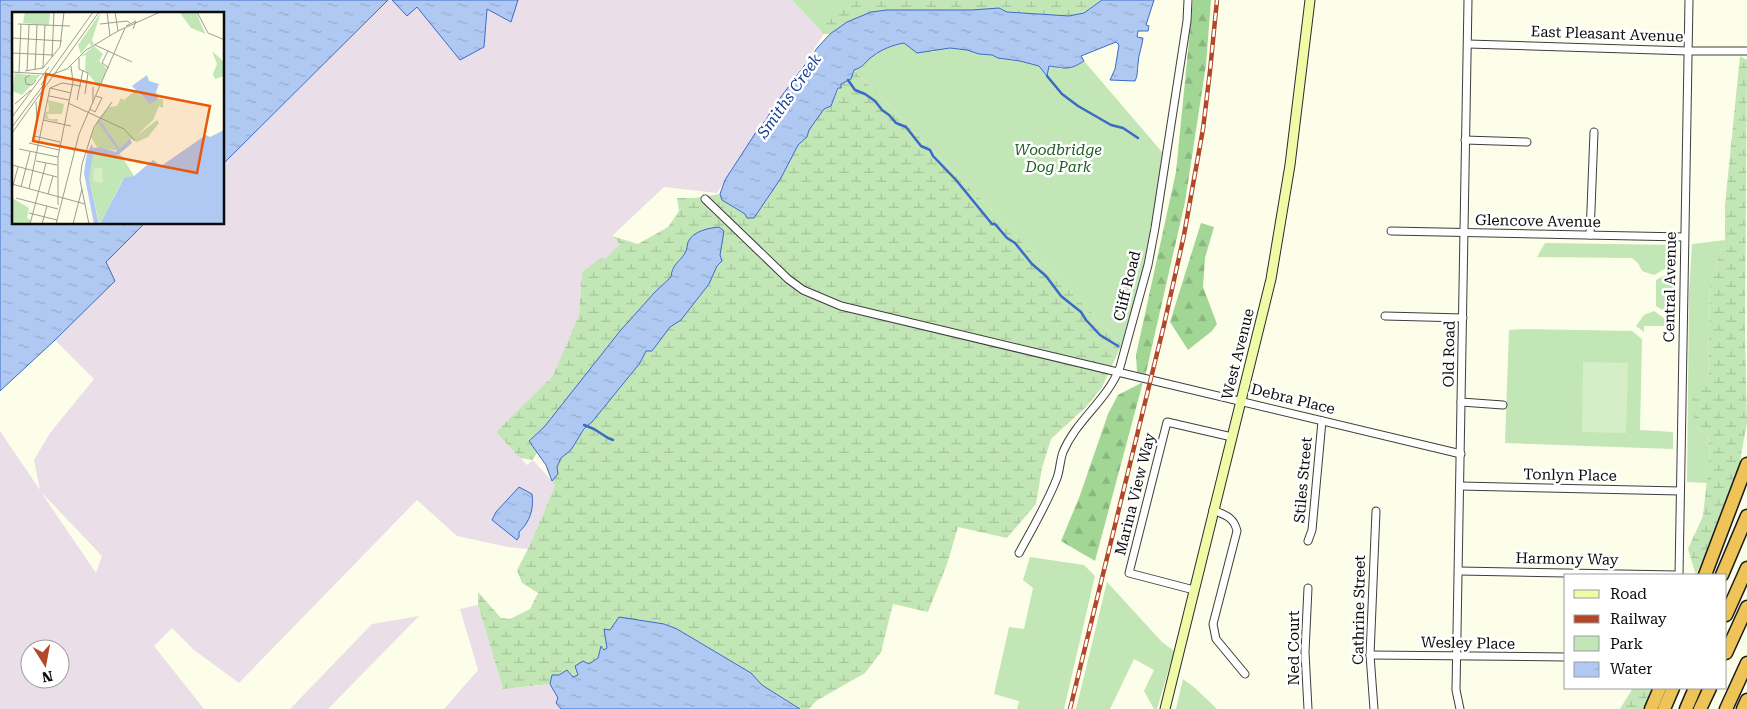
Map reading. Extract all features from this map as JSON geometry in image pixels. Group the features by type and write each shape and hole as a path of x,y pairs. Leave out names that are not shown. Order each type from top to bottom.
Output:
{"highway":[{"path":"1705,574 1747,464"},
{"path":"1722,574 1747,516"},
{"path":"1727,613 1747,568"},
{"path":"1727,651 1747,606"},
{"path":"1726,709 1747,662"},
{"path":"1651,709 1660,689"},
{"path":"1664,709 1673,689"},
{"path":"1686,709 1695,689"},
{"path":"1700,709 1710,689"},
{"path":"1743,709 1747,700"}],"street":[{"name":"Cliff Road","path":"1019,554 1057,477 1063,452 1079,425 1106,394 1118,373 1148,265 1155,228 1187,21 1188,0"},
{"name":"West Avenue","path":"1165,709 1271,279 1290,166 1310,0"},
{"name":"Old Road","path":"1460,709 1456,690 1468,0"},
{"name":"Central Avenue","path":"1680,574 1689,0"},
{"name":"East Pleasant Avenue","path":"1468,44 1746,51"},
{"path":"1590,235 1594,132"},
{"path":"1466,140 1527,142"},
{"name":"Debra Place","path":"705,199 788,279 803,290 834,303 1118,373 1461,454"},
{"name":"Glencove Avenue","path":"1390,230 1684,237"},
{"path":"1385,316 1463,318"},
{"path":"1462,402 1503,405"},
{"name":"Stiles Street","path":"1308,541 1312,530 1322,421"},
{"name":"Marina View Way","path":"1194,590 1129,573 1167,422 1232,437"},
{"name":"Tonlyn Place","path":"1460,486 1680,491"},
{"path":"1213,510 1232,518 1235,521 1237,531 1213,624 1214,634 1245,674"},
{"name":"Cathrine Street","path":"1374,709 1370,655 1376,511"},
{"name":"Harmony Way","path":"1458,571 1622,574"},
{"name":"Ned Court","path":"1308,588 1306,652 1308,709"},
{"name":"Wesley Place","path":"1370,655 1564,657"}],"shaded area":[{"path":"388,0 392,0 407,16 416,6 460,60 487,9 510,22 518,0 792,0 824,34 717,193 664,187 612,236 620,244 605,260 582,272 579,315 553,377 496,432 527,465 533,460 555,486 528,549 508,547 457,536 417,500 239,683 194,650 172,628 154,646 204,709 0,709 0,431 40,490 34,460 50,433 94,379 55,340 115,281 106,262 143,225 225,225 225,162","holes":["43,494 102,556 96,573 43,495"]},
{"path":"478,605 503,689 550,684 559,698 556,703 561,709 444,709 478,670 460,609"},
{"path":"419,616 328,709 290,709 372,624"}],"green space":[{"path":"792,0 1102,0 847,22 830,34 824,34"},
{"path":"854,0 1102,0 1084,13 1069,16 1007,12 999,8 972,10 887,10 871,12 847,22 830,34 824,34 821,29 834,10 843,3"},
{"path":"1193,0 1211,0 1206,65 1185,202 1145,377 1137,372 1136,355 1176,172"},
{"name":"Woodbridge Dog Park","path":"903,43 934,52 939,48 967,50 998,58 1060,69 1080,64 1084,61 1162,152 1153,227 1142,282 1122,344 854,70 861,67 880,51"},
{"path":"1740,56 1747,60 1745,330 1747,423 1735,488 1696,574 1688,549 1703,516 1710,451 1708,436 1695,424 1692,400 1708,385 1710,282 1725,240 1725,205"},
{"path":"854,70 1122,344 1102,387 1086,407 1051,439 1042,468 1036,504 1007,538 958,527 947,564 928,612 893,604 881,652 865,673 816,701 809,709 800,709 762,685 751,673 677,629 664,624 619,618 610,631 605,629 607,648 604,650 602,647 598,658 580,674 573,677 567,670 559,675 552,675 550,684 503,689 478,605 478,592 501,618 510,619 530,609 538,593 522,583 517,570 555,486 552,481 558,474 557,467 561,458 640,363 646,351 652,351 670,327 681,320 709,284 717,266 722,261 720,255 721,248 686,252 672,269 671,277 620,331 545,426 529,440 537,453 533,460 520,458 496,432 553,376 579,315 582,272 602,257 605,259 620,244 612,236 638,244 668,227 679,211 677,198 695,198 720,194 730,205 754,218 781,178 798,145 807,137 809,130 824,109 831,106 841,84 851,79"},
{"path":"1201,223 1214,227 1205,258 1203,287 1217,324 1212,331 1188,350 1170,322"},
{"path":"1725,240 1710,282 1708,385 1695,424 1708,436 1710,451 1707,483 1687,482 1689,293 1692,244"},
{"path":"1545,243 1677,245 1677,262 1654,275 1642,271 1638,263 1632,258 1537,257"},
{"path":"1677,269 1676,318 1656,306 1656,280"},
{"path":"1654,311 1675,326 1644,326 1644,332 1636,326 1644,315"},
{"path":"1509,330 1632,331 1642,339 1640,430 1673,432 1673,449 1505,443"},
{"path":"1583,362 1628,363 1626,433 1582,432"},
{"path":"1143,382 1095,561 1061,541 1079,498 1108,414 1118,395"},
{"path":"1030,557 1084,565 1095,576 1064,709 1017,709 1019,701 994,694 1009,627 1024,629 1033,588 1023,580"},
{"path":"1107,582 1162,642 1174,651 1157,709 1154,709 1144,691 1154,670 1134,659 1110,709 1076,709"},
{"path":"1183,679 1195,688 1217,709 1176,709"},
{"path":"1632,689 1655,689 1647,709 1620,709"}],"water":[{"path":"0,0 388,0 225,162 225,12 12,12 12,225 143,225 106,262 115,281 0,391"},
{"path":"392,0 518,0 511,22 487,9 484,47 460,60 417,7 407,16"},
{"name":"Smiths Creek","path":"1102,0 1154,0 1146,25 1149,26 1148,31 1138,31 1137,37 1143,38 1135,81 1110,80 1115,69 1119,45 1116,42 1081,56 1084,61 1074,66 1066,68 1049,66 1047,76 1039,66 998,58 992,55 950,48 917,53 904,43 896,45 884,49 870,58 854,70 851,79 841,84 841,88 838,88 831,106 824,109 809,130 807,137 798,145 781,178 754,218 747,218 745,214 722,200 720,194 725,180 760,126 818,47 830,34 847,22 871,12 887,10 972,10 999,8 1007,12 1069,16 1084,13"},
{"path":"719,227 724,231 720,255 722,261 717,266 709,284 681,320 670,327 652,351 646,351 640,363 592,422 584,429 571,450 561,458 557,467 558,474 552,481 546,465 529,441 545,426 620,331 671,277 673,269 687,249 690,238 702,231"},
{"path":"519,487 532,494 532,505 528,520 519,532 517,540 492,520 496,512"},
{"path":"619,617 664,624 677,629 751,673 762,685 800,709 561,709 556,703 558,698 550,684 552,675 559,675 567,670 573,677 578,675 575,666 583,661 589,664 598,658 601,646 604,650 607,648 604,629 610,630"}],"waterway":[{"path":"1047,76 1062,94 1078,106 1111,125 1123,128 1138,138"},
{"path":"848,80 855,90 875,101 896,123 906,127 921,146 930,150 933,156 956,180 992,224 995,224 1007,238 1015,243 1032,264 1046,276 1061,296 1081,312 1100,335 1118,346"},
{"path":"584,425 613,440"}],"railway":[{"path":"1070,709 1164,325 1184,235 1203,129 1217,0"}]}
